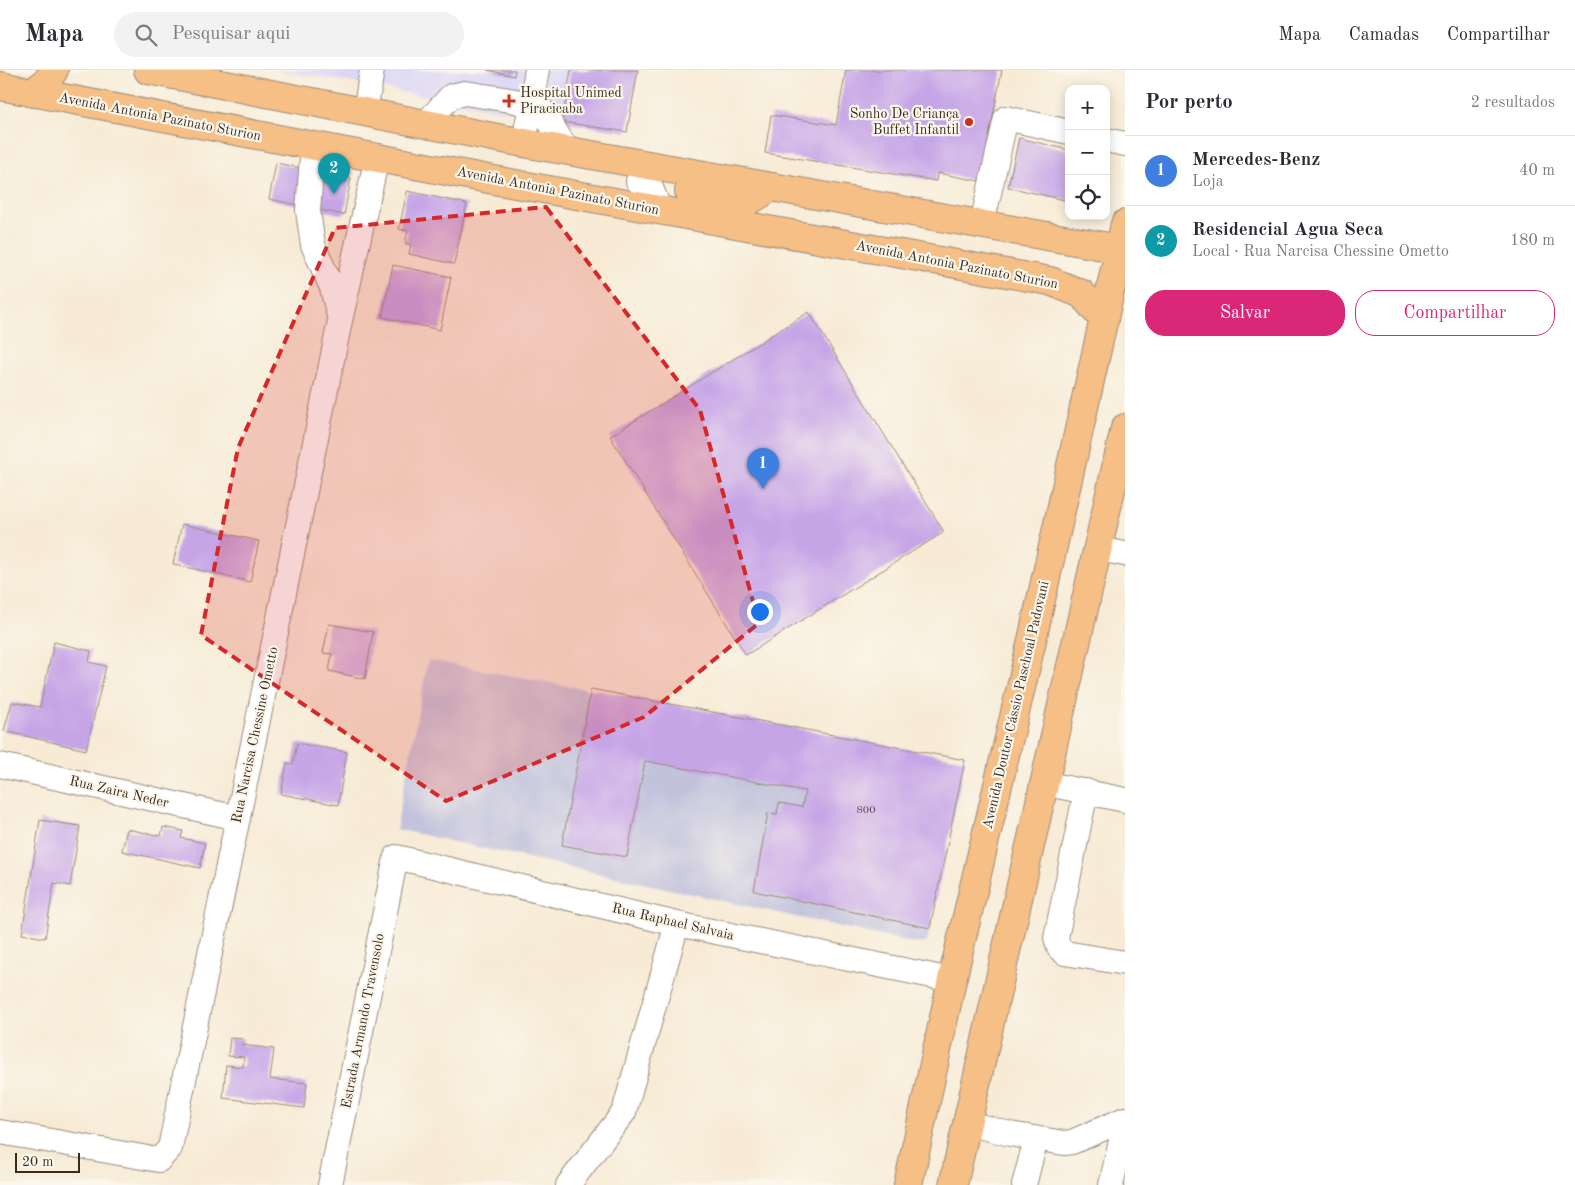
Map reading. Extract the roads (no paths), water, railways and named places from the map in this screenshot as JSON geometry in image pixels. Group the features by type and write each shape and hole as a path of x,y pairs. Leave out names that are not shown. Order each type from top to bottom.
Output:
{"main road":[{"path":"33,93 47,81 54,70"},
{"path":"59,98 67,70"},
{"path":"148,70 568,151 646,177"},
{"name":"Avenida Antonia Pazinato Sturion","path":"0,86 377,158 1050,281 1082,294 1104,320"},
{"path":"556,191 587,172 772,187 982,224 1122,236"},
{"name":"Avenida Doutor Cássio Paschoal Padovani","path":"908,1185 952,980 1030,649 1122,236"},
{"path":"953,1185 1043,782 1125,428"},
{"path":"1030,649 1033,659 1031,670 1033,679 1040,686 1046,688 1054,684 1071,666"}],"street":[{"path":"366,112 372,70"},
{"path":"524,143 537,70"},
{"path":"425,124 450,96 465,93 516,102 541,109 568,151"},
{"path":"982,224 1006,118 1065,131"},
{"path":"1110,141 1125,144"},
{"name":"Rua Narcisa Chessine Ometto","path":"313,145 308,211 313,245 332,288 340,321"},
{"name":"Rua Narcisa Chessine Ometto","path":"0,1132 159,1160 170,1148 340,321 377,158"},
{"path":"646,177 660,210"},
{"path":"1098,549 1125,554"},
{"name":"Rua Zaira Neder","path":"0,765 238,818"},
{"path":"1043,782 1125,800"},
{"path":"1086,791 1056,938 1059,948 1065,952 1125,962"},
{"name":"Rua Raphael Salvaia","path":"396,857 677,924 952,980"},
{"name":"Estrada Armando Travensolo","path":"330,1185 396,857"},
{"path":"568,1185 624,1112 677,924"},
{"path":"967,1123 1036,1139 1064,1143 1072,1142 1125,1119"},
{"path":"1111,1185 1125,1123"},
{"path":"1024,1185 1036,1139"}],"place":[{"name":"Hospital Unimed Piracicaba","path":"509,101"},
{"name":"Sonho De Criança Buffet Infantil","path":"969,122"},
{"name":"Residencial Agua Seca","path":"334,194"},
{"name":"Mercedes-Benz","path":"763,489"}]}
